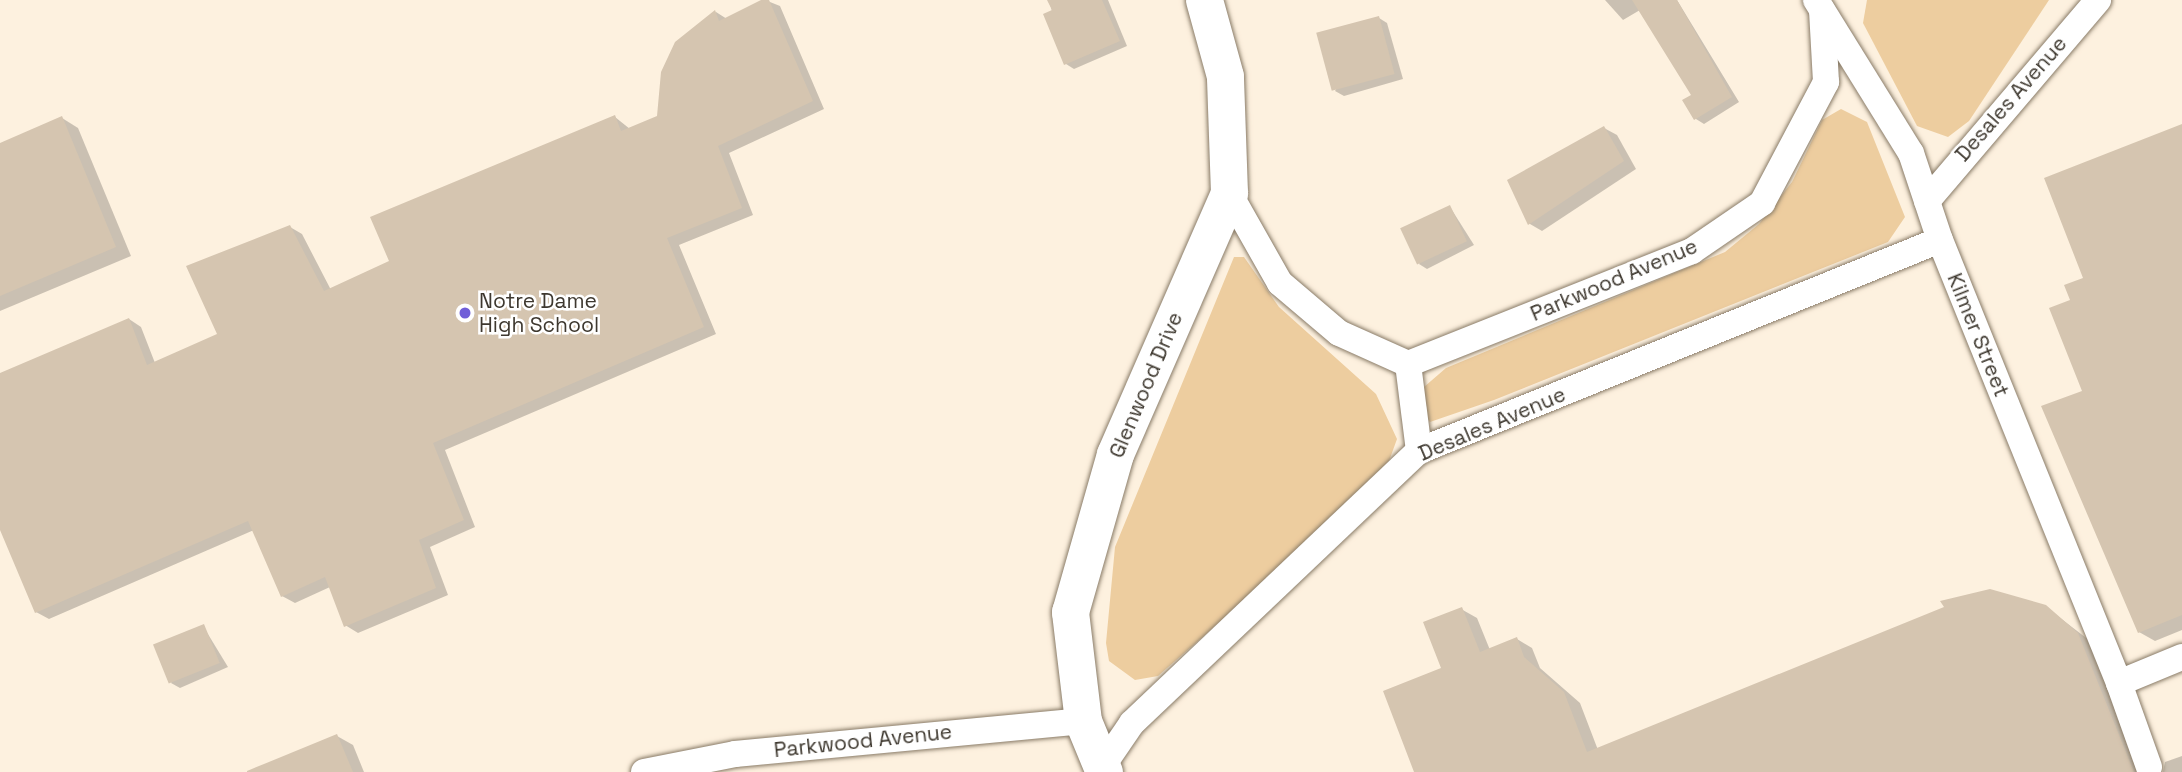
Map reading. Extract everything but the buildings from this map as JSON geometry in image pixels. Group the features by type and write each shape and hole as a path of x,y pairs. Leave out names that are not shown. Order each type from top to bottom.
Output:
{"street":[{"name":"Glenwood Drive","path":"1103,770 1083,721 1070,612 1115,454 1229,193 1225,76 1204,0"},
{"name":"Desales Avenue","path":"1927,201 2098,0"},
{"name":"Kilmer Street","path":"1822,1 1911,153 1940,240 2119,683 2150,767"},
{"name":"Parkwood Avenue","path":"1408,364 1692,251 1762,204 1826,82 1822,1"},
{"path":"1229,193 1280,283 1339,333 1408,364 1419,451"},
{"name":"Desales Avenue","path":"1103,770 1132,723 1419,451 1940,240"},
{"path":"2119,683 2182,657"},
{"name":"Parkwood Avenue","path":"645,772 735,754 1083,721"}],"shaded area":[{"path":"1867,0 2049,0 1969,121 1948,137 1917,126 1863,23"},
{"path":"1841,109 1867,122 1905,217 1888,242 1494,400 1430,422 1420,411 1424,387 1446,368 1725,252 1759,224 1792,182 1822,120"},
{"path":"1234,257 1244,257 1279,307 1376,394 1397,439 1389,461 1223,619 1158,676 1135,680 1109,661 1106,643 1115,547"}],"place":[{"name":"Notre Dame High School","path":"465,313"}]}
